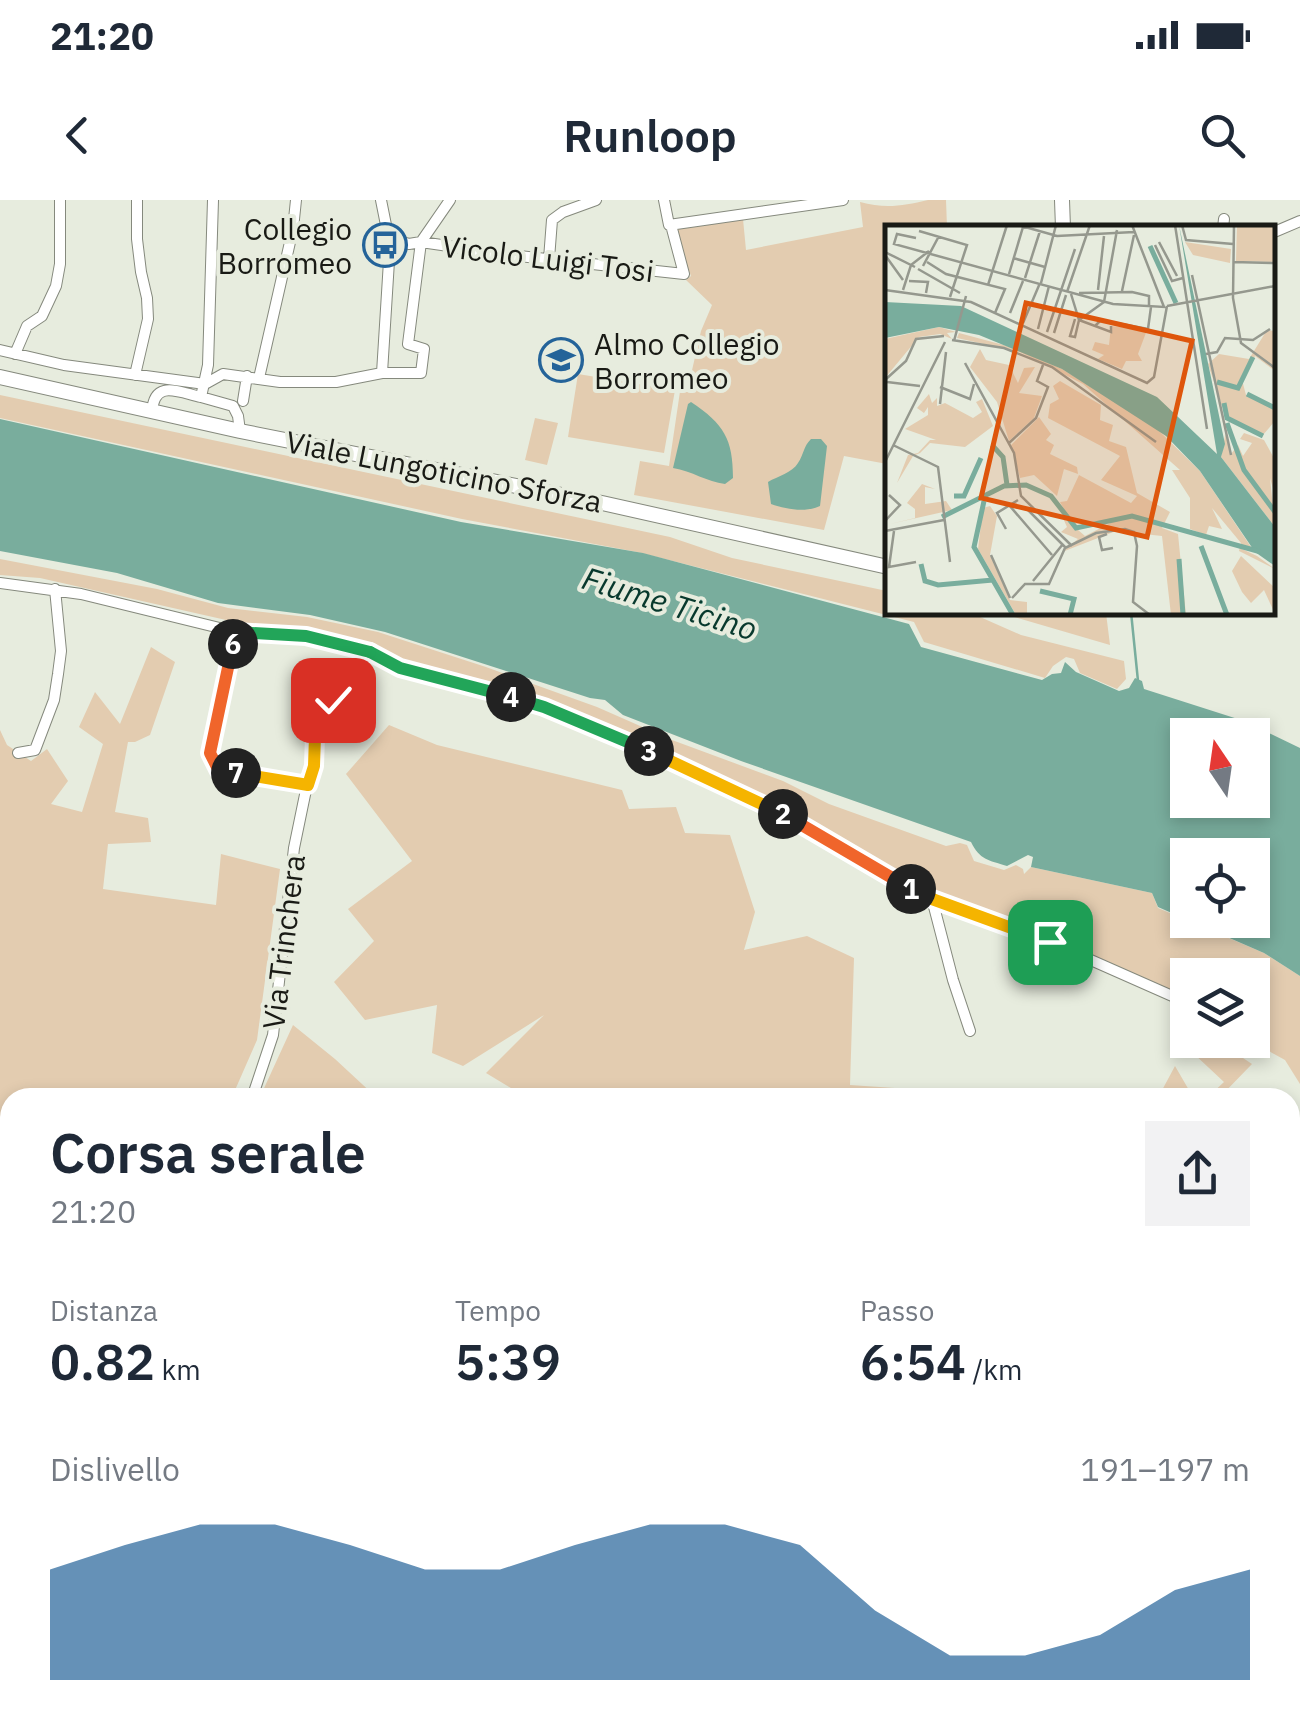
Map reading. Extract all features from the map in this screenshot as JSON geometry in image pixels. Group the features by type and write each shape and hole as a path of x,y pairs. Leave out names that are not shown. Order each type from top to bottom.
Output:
{"main road":[{"path":"1062,200 1063,225"},
{"name":"Viale Lungoticino Sforza","path":"0,377 885,566"}],"street":[{"path":"15,354 26,326 42,316 56,286 60,200"},
{"path":"135,375 148,319 137,239 137,200"},
{"path":"201,397 208,365 213,200"},
{"path":"244,401 293,228 296,200"},
{"path":"381,200 389,238 382,373"},
{"path":"0,350 64,364 204,384 224,374 280,382 336,382 382,373 421,373 424,348 408,344 421,242 450,200"},
{"path":"549,259 552,220 562,212 596,200"},
{"path":"664,200 670,225 843,200"},
{"path":"1275,233 1300,222"},
{"name":"Vicolo Luigi Tosi","path":"389,238 410,244 421,242 684,274 670,225"},
{"path":"152,412 156,394 166,390 201,397 232,406 240,431"},
{"path":"0,583 55,589 236,632 306,636 370,652 400,668 544,707 752,798 932,899 1050,942 1170,995"},
{"path":"18,753 34,750 54,700 61,652 55,589"},
{"path":"236,632 210,753 214,765 219,771 308,785"},
{"name":"Via Trinchera","path":"255,1088 273,1035 294,848 314,766 318,702 356,701 359,719"},
{"path":"932,899 952,980 970,1031"}],"shaded area":[{"path":"946,200 947,225 885,225 885,464 844,456 824,530 634,495 640,461 669,466 682,378 690,379 701,331 712,305 686,280 691,276 673,228 743,219 746,250 863,227 860,202 910,204"},
{"path":"578,374 675,390 664,453 568,437"},
{"path":"0,395 670,537 732,558 885,591 885,615 637,552 462,519 0,418"},
{"path":"535,418 558,423 547,465 525,460"},
{"path":"0,559 157,589 228,608 307,617 378,632 597,707 783,781 829,804 946,846 967,845 974,861 1004,870 1016,865 1024,874 1031,867 1152,893 1158,908 1170,913 1170,938 1229,938 1264,953 1300,976 1300,1084 1285,1060 1270,1052 1270,958 1170,958 1170,998 1004,919 930,893 742,788 524,694 407,663 379,648 310,632 261,628 40,578 0,575"},
{"path":"886,615 976,615 1021,635 1124,661 1126,679 1117,689 1080,673 1074,659 1066,657 1045,678 924,642 914,622"},
{"path":"1007,615 1106,615 1110,645"},
{"path":"151,647 175,662 150,735 128,742 115,812 148,818 151,842 108,844 103,889 216,905 221,854 280,869 257,1040 236,1088 0,1088 0,730 7,745 31,761 47,749 68,781 51,804 82,812 103,744 79,727 95,692 120,724"},
{"path":"389,725 437,745 622,790 629,809 676,807 685,833 730,835 755,912 744,950 807,936 854,958 850,1085 895,1088 511,1088 486,1073 544,1015 463,1066 432,1053 437,1005 365,1020 334,982 374,941 348,909 412,861 346,774"},
{"path":"293,1025 366,1088 264,1088"},
{"path":"1198,1058 1243,1058 1252,1064 1229,1088 1218,1088 1224,1082"},
{"path":"1175,1066 1188,1088 1163,1088"}],"water":[{"path":"691,402 719,425 728,443 733,478 725,484 673,468"},
{"name":"Fiume Ticino","path":"0,419 461,522 643,553 909,624 921,647 1042,680 1061,673 1065,662 1076,672 1119,691 1129,688 1135,678 1142,681 1144,689 1235,718 1170,718 1170,818 1270,818 1270,734 1300,748 1300,976 1264,953 1229,938 1270,938 1270,838 1170,838 1170,912 1158,907 1152,893 1031,867 1033,857 1028,855 1007,866 990,861 971,842 741,761 623,715 605,700 385,632 310,615 218,603 117,573 0,551"},
{"path":"811,439 821,439 827,446 820,506 802,510 771,504 768,482 795,466"}],"waterway":[{"path":"1131,615 1138,681"}],"place":[{"name":"Collegio Borromeo","path":"385,245"},
{"name":"Almo Collegio Borromeo","path":"561,360"}],"route":[{"path":"333,700 323,700 316,706 316,750 308,785 219,771 214,765 210,753 236,632 306,636 370,652 400,668 516,698 572,718 752,798 932,899 1050,942"}]}
